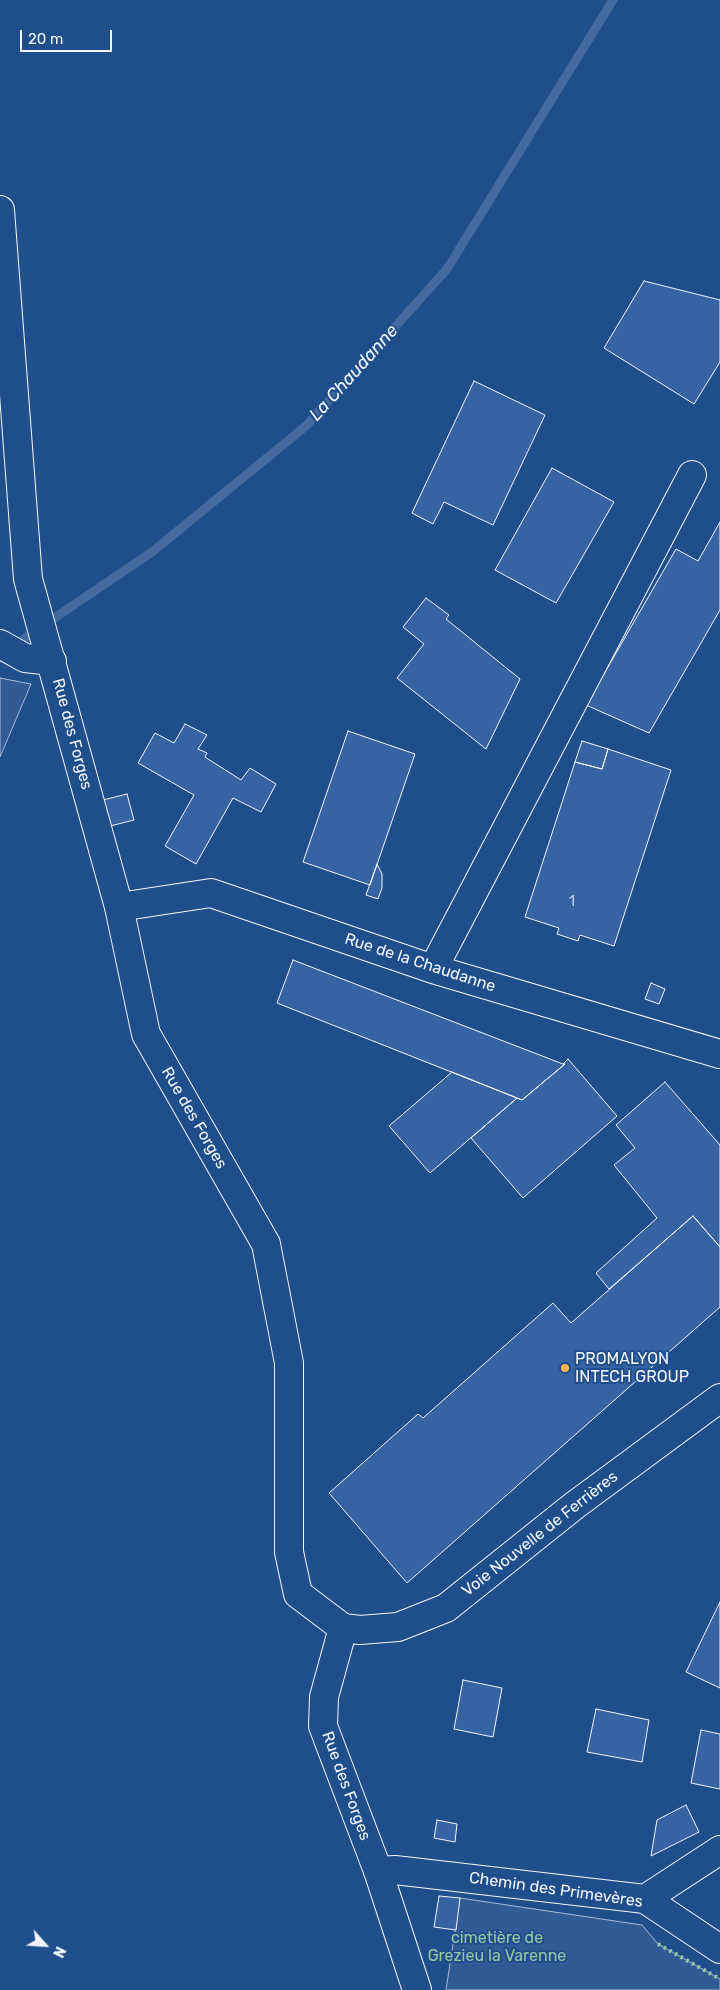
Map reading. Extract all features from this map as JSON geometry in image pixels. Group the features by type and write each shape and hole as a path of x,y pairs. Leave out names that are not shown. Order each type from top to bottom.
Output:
{"street":[{"name":"Rue des Forges","path":"0,210 28,578 41,654 119,907 146,1034 266,1244 288,1363 291,1560 298,1594 343,1628 324,1698 323,1726 378,1871 417,1990"},
{"path":"434,969 692,475"},
{"path":"0,644 41,654"},
{"name":"Rue de la Chaudanne","path":"119,907 211,893 434,969 720,1054"},
{"name":"Voie Nouvelle de Ferrières","path":"343,1628 360,1630 398,1627 446,1608 575,1505 720,1398"},
{"path":"645,1899 720,1850"},
{"name":"Chemin des Primevères","path":"378,1871 395,1870 645,1899 720,1949"}],"shaded area":[{"path":"0,678 31,684 0,757"},
{"name":"cimetière de Grezieu la Varenne","path":"460,1898 642,1925 658,1944 720,1979 720,1990 446,1990"}],"building":[{"path":"644,281 720,300 720,362 694,404 604,348"},
{"path":"474,381 545,415 493,525 444,502 433,524 412,513"},
{"path":"552,468 614,502 556,603 495,570"},
{"path":"720,522 720,610 649,733 586,705 676,549 698,561"},
{"path":"426,598 449,615 446,619 520,679 486,749 397,678 424,644 403,627"},
{"path":"185,724 207,735 198,749 207,753 205,757 241,780 250,768 276,784 261,812 233,798 196,864 165,846 194,795 138,763 155,733 174,743"},
{"path":"348,731 415,754 370,885 303,862"},
{"path":"582,741 608,749 602,769 575,762"},
{"path":"608,749 671,770 614,946 580,935 578,941 557,934 559,928 525,917 575,762 602,769"},
{"path":"127,794 134,820 102,828 95,802"},
{"path":"377,864 382,874 382,888 378,899 366,895"},
{"path":"293,960 565,1064 522,1100 277,1003"},
{"path":"651,983 665,989 659,1004 645,999"},
{"path":"568,1059 617,1116 523,1198 471,1138 517,1098 522,1100 565,1064 563,1064"},
{"path":"452,1072 517,1098 430,1173 389,1126"},
{"path":"665,1082 720,1145 720,1247 693,1216 609,1289 596,1273 657,1218 614,1165 635,1148 616,1125"},
{"name":"PROMALYON INTECH GROUP","path":"693,1216 720,1247 720,1307 407,1583 329,1493 418,1414 423,1418 553,1303 571,1323"},
{"path":"720,1602 720,1688 686,1672"},
{"path":"463,1680 502,1688 493,1737 454,1729"},
{"path":"596,1709 649,1720 642,1762 587,1752"},
{"path":"701,1730 720,1734 720,1789 691,1783"},
{"path":"686,1805 699,1832 651,1856 657,1820"},
{"path":"437,1820 457,1824 455,1842 434,1838"},
{"path":"439,1896 460,1898 456,1930 434,1927"}],"waterway":[{"name":"La Chaudanne","path":"14,648 25,638 152,552 306,426 447,269 613,0"}],"hedge":[{"path":"658,1944 720,1979"}],"place":[{"name":"PROMALYON INTECH GROUP","path":"565,1368"}]}
